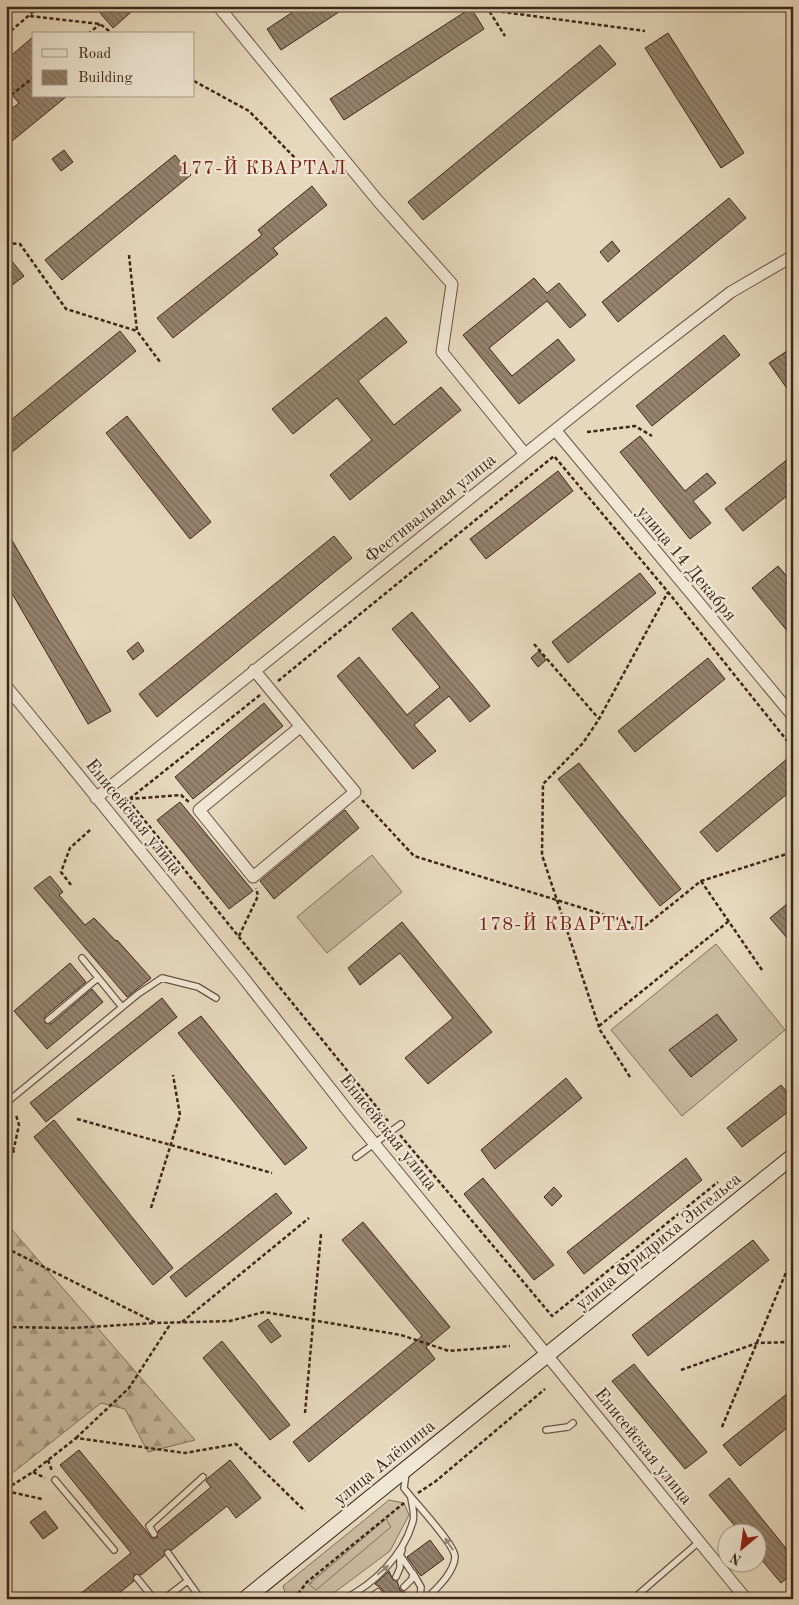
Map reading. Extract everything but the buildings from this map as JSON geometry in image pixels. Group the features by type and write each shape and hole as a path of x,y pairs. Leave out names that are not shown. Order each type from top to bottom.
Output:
{"street":[{"path":"218,6 378,201 452,284 442,352 525,454"},
{"name":"Фестивальная улица","path":"96,798 635,366 731,292 793,256"},
{"name":"улица 14 Декабря","path":"556,431 793,716"},
{"path":"254,670 355,792 253,877 199,810 300,727"},
{"name":"Енисейская улица","path":"6,686 746,1599"},
{"name":"улица Фридриха Энгельса","path":"546,1354 793,1156"},
{"name":"улица Алёшина","path":"245,1599 546,1354"}],"lane":[{"path":"82,958 122,1007"},
{"path":"48,1020 98,978"},
{"path":"6,1103 122,1007 162,978 198,987 216,998"},
{"path":"356,1157 401,1124"},
{"path":"546,1430 568,1427 573,1423"},
{"path":"407,1468 404,1488 448,1542 455,1554 454,1562 449,1572 426,1599"},
{"path":"154,1534 148,1526 203,1477"},
{"path":"53,1481 114,1550"},
{"path":"344,1599 386,1568 394,1559 413,1521 411,1498"},
{"path":"396,1577 400,1568 400,1555 405,1538"},
{"path":"633,1599 700,1541"},
{"path":"168,1553 186,1582 201,1599"},
{"path":"400,1555 421,1587 420,1599"},
{"path":"404,1587 412,1579 412,1572"},
{"path":"137,1578 154,1599"},
{"path":"164,1599 186,1582"},
{"path":"367,1599 378,1592"}],"path":[{"path":"6,35 40,6"},
{"path":"486,6 505,36"},
{"path":"488,10 645,31"},
{"path":"30,16 100,24 110,32"},
{"path":"90,32 100,24"},
{"path":"6,100 32,79"},
{"path":"195,82 250,111 299,162"},
{"path":"6,243 20,244 66,309 137,331"},
{"path":"129,255 137,331 160,362"},
{"path":"587,432 634,426 652,436"},
{"path":"128,800 269,689 554,456 668,592 793,748"},
{"path":"630,1077 599,1026 542,855 543,784 583,742 599,719 668,592"},
{"path":"534,644 599,719"},
{"path":"355,792 414,856 644,927 701,881 793,852"},
{"path":"128,800 181,794 199,810"},
{"path":"128,800 395,1129 552,1316 718,1182"},
{"path":"71,885 61,872 70,848 90,830"},
{"path":"238,936 258,896 253,877"},
{"path":"701,881 762,970"},
{"path":"599,1026 728,921"},
{"path":"151,1208 180,1115 173,1075"},
{"path":"6,1171 19,1126 16,1115"},
{"path":"77,1119 272,1173"},
{"path":"6,1154 14,1148"},
{"path":"182,1323 309,1218"},
{"path":"305,1413 321,1234"},
{"path":"6,1248 156,1323"},
{"path":"722,1427 787,1270"},
{"path":"6,1327 73,1328 230,1321 264,1312 400,1335 449,1351 510,1346"},
{"path":"6,1490 33,1472 76,1438 129,1388 171,1323"},
{"path":"681,1370 757,1344 793,1342"},
{"path":"294,1599 307,1582 411,1498 436,1481 545,1389"},
{"path":"76,1438 185,1453 236,1444 305,1511"},
{"path":"33,1472 53,1481"},
{"path":"6,1490 42,1500"}],"green space":[{"path":"372,855 402,892 327,953 297,917"},
{"path":"716,944 785,1030 682,1116 611,1030"},
{"path":"6,1223 195,1440 148,1452 125,1409 101,1403 6,1478"},
{"path":"389,1500 404,1503 409,1515 390,1551 327,1598 292,1599 285,1592 283,1586"},
{"path":"386,1519 391,1527 316,1590 309,1584"}],"district":[{"name":"177-Й КВАРТАЛ","path":"263,167"},
{"name":"178-Й КВАРТАЛ","path":"562,923"}]}
